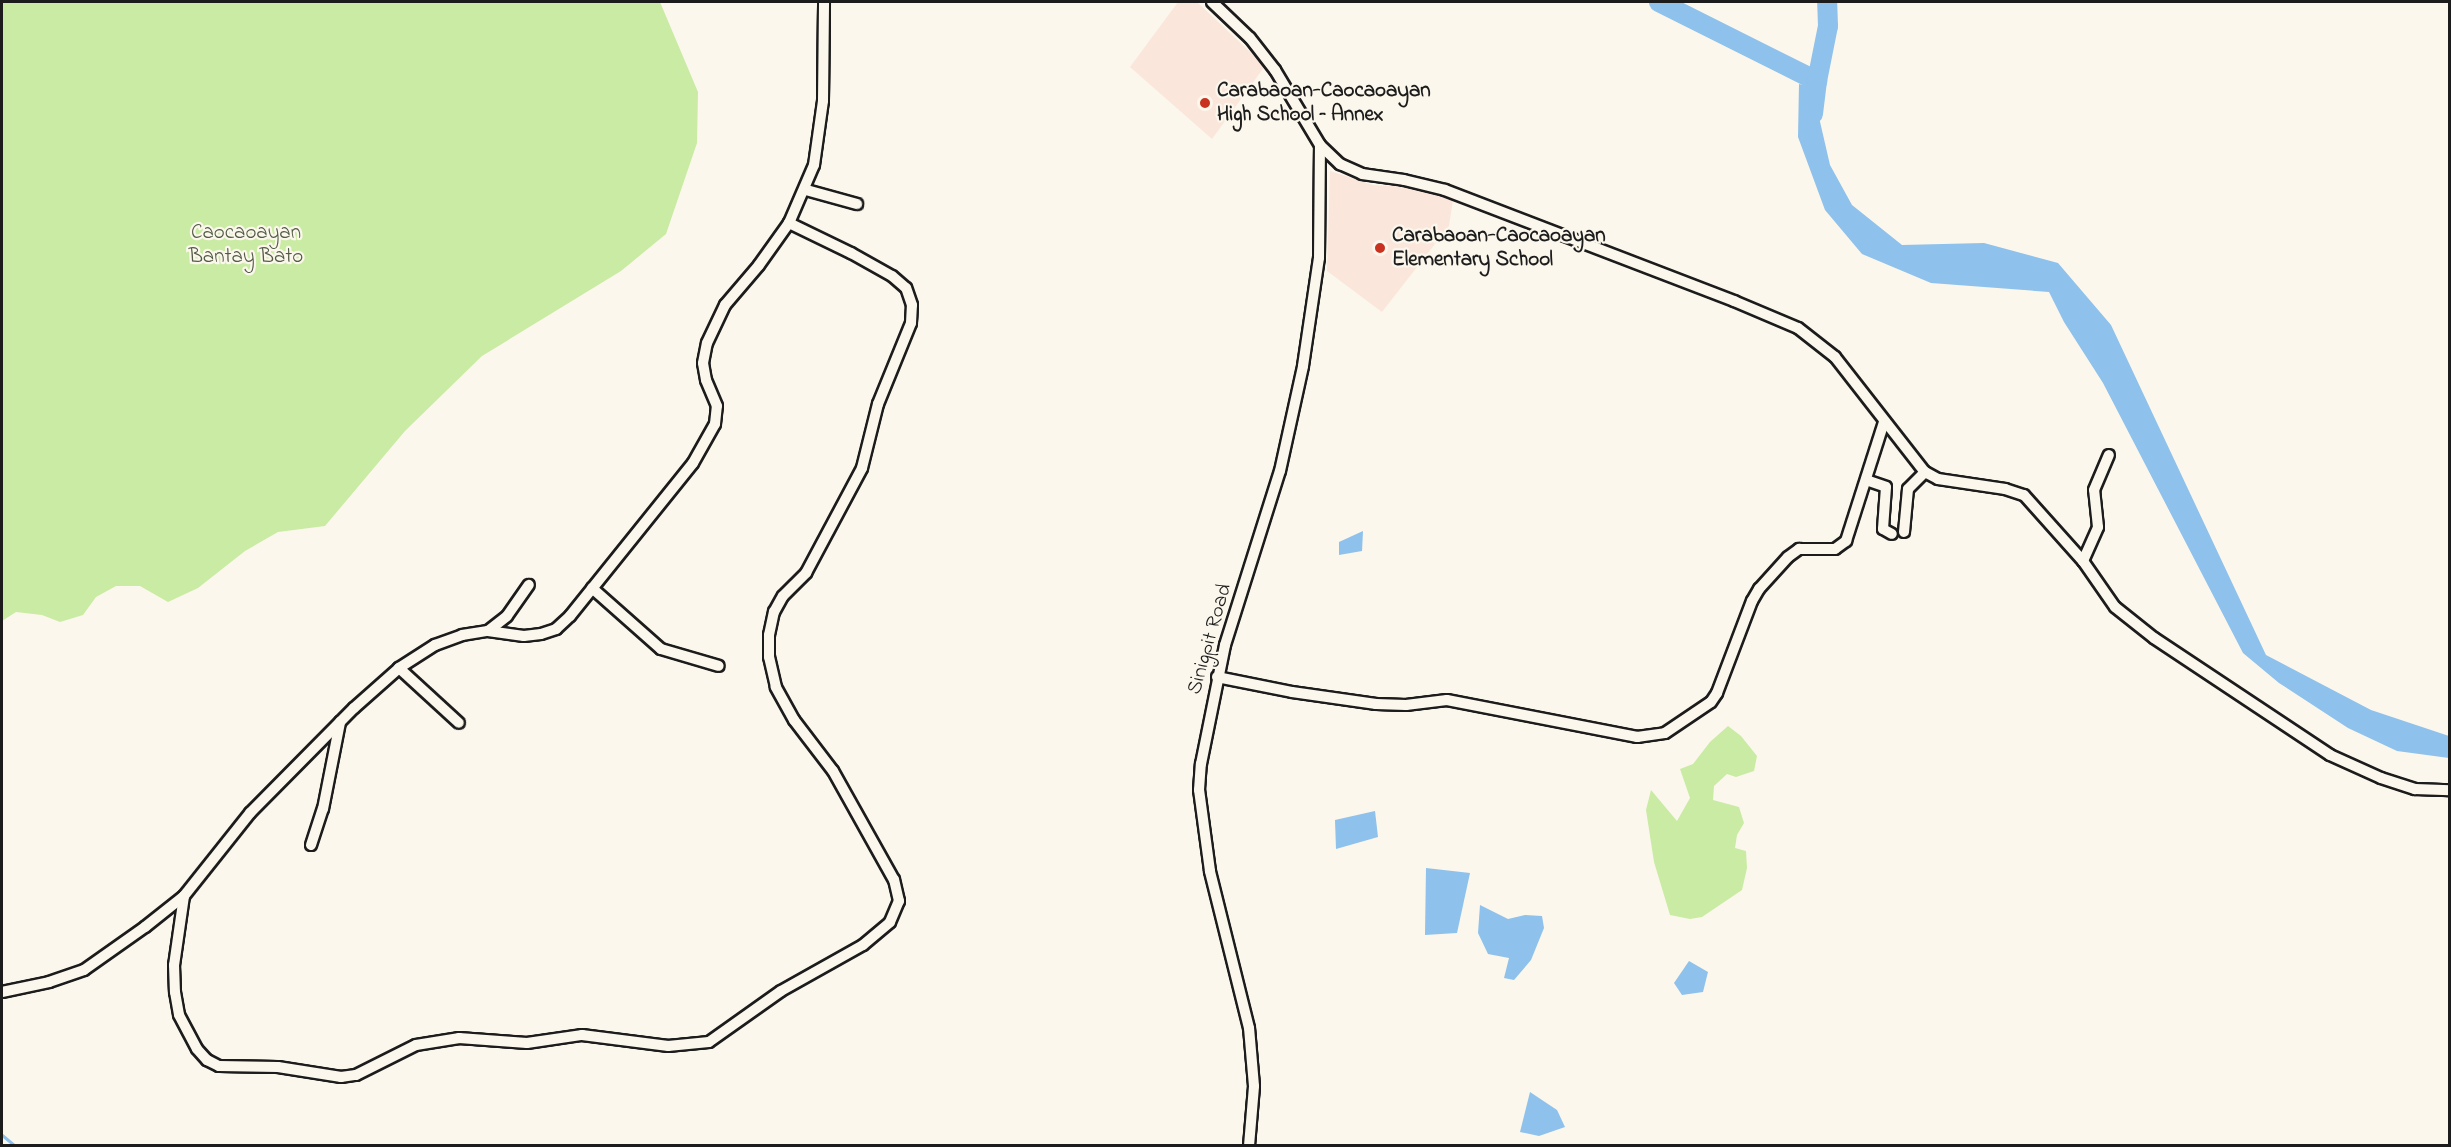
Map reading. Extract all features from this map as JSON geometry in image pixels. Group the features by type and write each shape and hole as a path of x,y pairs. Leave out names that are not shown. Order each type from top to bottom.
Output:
{"street":[{"path":"3,992 84,969 145,927 184,896 250,813 382,680 399,668 435,645 462,635 488,632 524,636 556,629 570,616 708,439 715,424 717,406 706,380 703,363 707,344 725,305 759,265 789,223 806,190 814,165 821,132 825,61 824,2"},
{"path":"1212,2 1250,38 1275,70 1320,145 1340,164 1362,174 1414,182 1445,190 1798,328 1835,357 1925,472 1938,479 2005,489 2024,495 2083,561 2115,608 2131,622 2330,755 2380,778 2415,789 2450,790"},
{"name":"Sinigpit Road","path":"1249,1146 1254,1086 1249,1028 1210,871 1199,790 1201,764 1217,677 1280,471 1303,366 1319,258 1320,145"},
{"path":"806,190 857,204"},
{"path":"184,896 174,965 175,992 179,1015 197,1049 207,1060 219,1066 278,1067 340,1077 362,1072 416,1045 459,1038 527,1043 582,1035 668,1046 709,1042 781,991 863,945 890,922 899,901 894,880 832,771 794,720 776,687 769,657 769,635 774,612 783,596 806,573 862,468 878,404 911,323 912,305 906,288 892,276 789,223"},
{"path":"1217,677 1292,692 1376,704 1406,705 1447,700 1637,737 1665,733 1711,702 1717,693 1757,592 1788,557 1799,549 1807,547 1835,549 1846,541 1884,422"},
{"path":"2083,561 2098,527 2094,490 2109,455"},
{"path":"1904,532 1908,489 1925,472"},
{"path":"1866,480 1886,487 1883,529 1892,534"},
{"path":"488,632 507,616 529,585"},
{"path":"592,588 661,649 719,666"},
{"path":"399,668 459,723"},
{"path":"311,845 323,809 340,722"}],"shaded area":[{"name":"Carabaoan-Caocaoayan High School – Annex","path":"1178,2 1197,2 1265,66 1212,139 1130,67"},
{"name":"Carabaoan-Caocaoayan Elementary School","path":"1330,171 1373,185 1408,187 1453,200 1449,226 1382,312 1327,271"}],"green space":[{"name":"Caocaoayan Bantay Bato","path":"2,2 660,2 698,92 697,143 666,234 621,271 482,356 405,431 325,526 278,532 245,551 198,588 168,602 140,586 116,586 96,597 83,615 60,622 42,615 16,612 2,621"},
{"path":"1728,726 1741,736 1757,756 1754,771 1736,777 1727,774 1714,786 1713,800 1739,807 1744,823 1737,835 1735,848 1746,851 1747,868 1742,890 1702,917 1690,919 1670,915 1654,862 1646,810 1651,790 1677,821 1690,798 1680,769 1693,764 1710,742"}],"water":[{"path":"1799,84 1824,90 1818,113 1830,165 1852,205 1902,245 1984,243 2058,263 2111,325 2266,655 2371,710 2449,736 2449,758 2397,751 2348,728 2279,683 2243,653 2103,383 2064,322 2049,292 1931,283 1862,254 1825,210 1798,137"},
{"path":"1363,531 1362,551 1339,555 1339,542"},
{"path":"1375,811 1378,837 1336,849 1335,820"},
{"path":"1426,868 1470,873 1457,933 1425,935"},
{"path":"1480,905 1508,919 1525,915 1542,916 1544,928 1531,960 1514,980 1504,978 1509,958 1488,954 1478,933"},
{"path":"1689,961 1708,972 1703,992 1682,995 1674,983"},
{"path":"1530,1092 1557,1110 1565,1127 1539,1136 1520,1132"}],"waterway":[{"path":"1659,2 1817,81 1813,114"},
{"path":"1817,81 1828,26 1827,2"},
{"path":"2,1135 15,1146"}],"place":[{"name":"Carabaoan-Caocaoayan High School – Annex","path":"1205,103"},
{"name":"Carabaoan-Caocaoayan Elementary School","path":"1380,248"}]}
